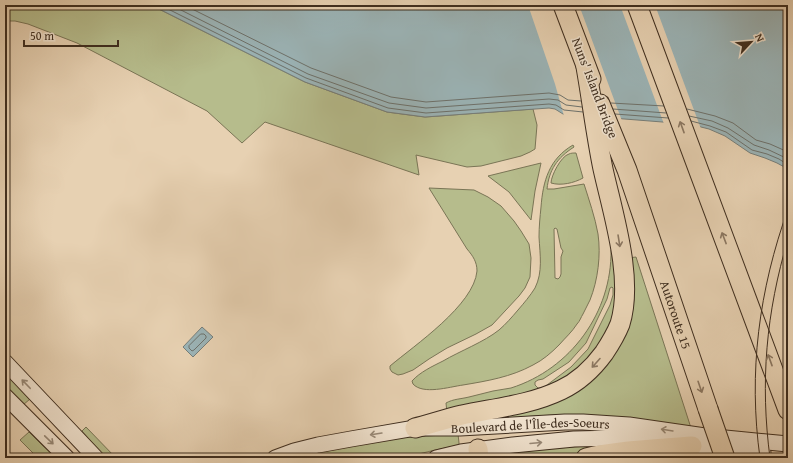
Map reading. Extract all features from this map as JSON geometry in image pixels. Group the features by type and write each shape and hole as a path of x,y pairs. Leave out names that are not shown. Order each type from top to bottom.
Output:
{"highway":[{"name":"Nuns' Island Bridge","path":"563,5 627,170"},
{"path":"637,5 788,410"},
{"path":"415,428 460,416 519,404 561,390 582,376 601,358 609,346 623,311 623,268 619,237 603,166 586,67"},
{"name":"Autoroute 15","path":"627,170 725,458"},
{"path":"586,458 627,451 692,446"}],"street":[{"path":"5,362 96,458"},
{"path":"5,396 67,458"},
{"name":"Boulevard de l'Île-des-Soeurs","path":"275,458 294,451 318,445 415,428 460,428 541,423 583,422 629,425 705,436 788,444"},
{"name":"Boulevard de l'Île-des-Soeurs","path":"436,458 479,454 513,445 559,440 618,438 643,438 692,446 788,455"}],"green space":[{"path":"5,5 151,5 305,82 387,112 425,117 533,109 537,125 535,149 521,156 481,166 467,167 416,155 419,175 265,122 242,143 207,111 77,43 28,24 15,21 5,21"},
{"path":"573,145 574,147 559,160 552,170 547,189 584,184 592,209 599,242 599,259 595,284 590,300 579,322 547,356 537,363 516,373 490,380 430,390 417,387 412,381 423,372 499,330 507,323 535,288 538,282 540,270 539,230 543,188 553,164","holes":["554,229 557,229 563,251 561,257 561,274 558,279 555,278"]},
{"path":"576,153 583,178 567,184 551,183 555,171 563,158 570,154"},
{"path":"541,163 531,220 509,192 488,176"},
{"path":"429,188 474,190 501,206 514,221 529,244 531,258 530,277 519,296 492,325 447,348 413,370 398,375 392,372 390,366 428,336 455,310 466,297 473,284 477,271 473,257"},
{"path":"611,250 613,250 616,310 607,336 577,372 548,389 447,413 446,403 511,388 533,379 552,367 569,352 584,335 596,316 604,295 609,273","holes":["610,288 613,288 613,295 610,305 588,349 571,367 543,388 538,388 535,385 535,382 543,379 569,362 586,343 607,299"]},
{"path":"636,257 691,428 636,419 588,415 544,416 485,421 604,364 628,258"},
{"path":"5,373 30,399 23,405 5,386"},
{"path":"86,427 116,458 105,458 82,431"},
{"path":"29,432 57,458 38,458 20,440"},
{"path":"458,434 459,445 402,458 293,458 397,438"},
{"path":"617,444 569,458 492,458 495,454"}],"water":[{"path":"151,5 788,5 788,169 777,163 750,153 725,136 709,129 693,125 563,114 555,109 549,108 425,117 387,112 305,82"},
{"path":"202,327 213,337 193,357 183,347"}],"pier":[{"path":"528,5 579,5 622,121 564,116 555,84"},
{"path":"620,5 655,5 701,129 664,124"}],"tram line":[{"path":"760,458 755,394 759,332 763,301 770,270 788,209"},
{"path":"770,458 766,402 767,348 774,294 788,239"}]}
